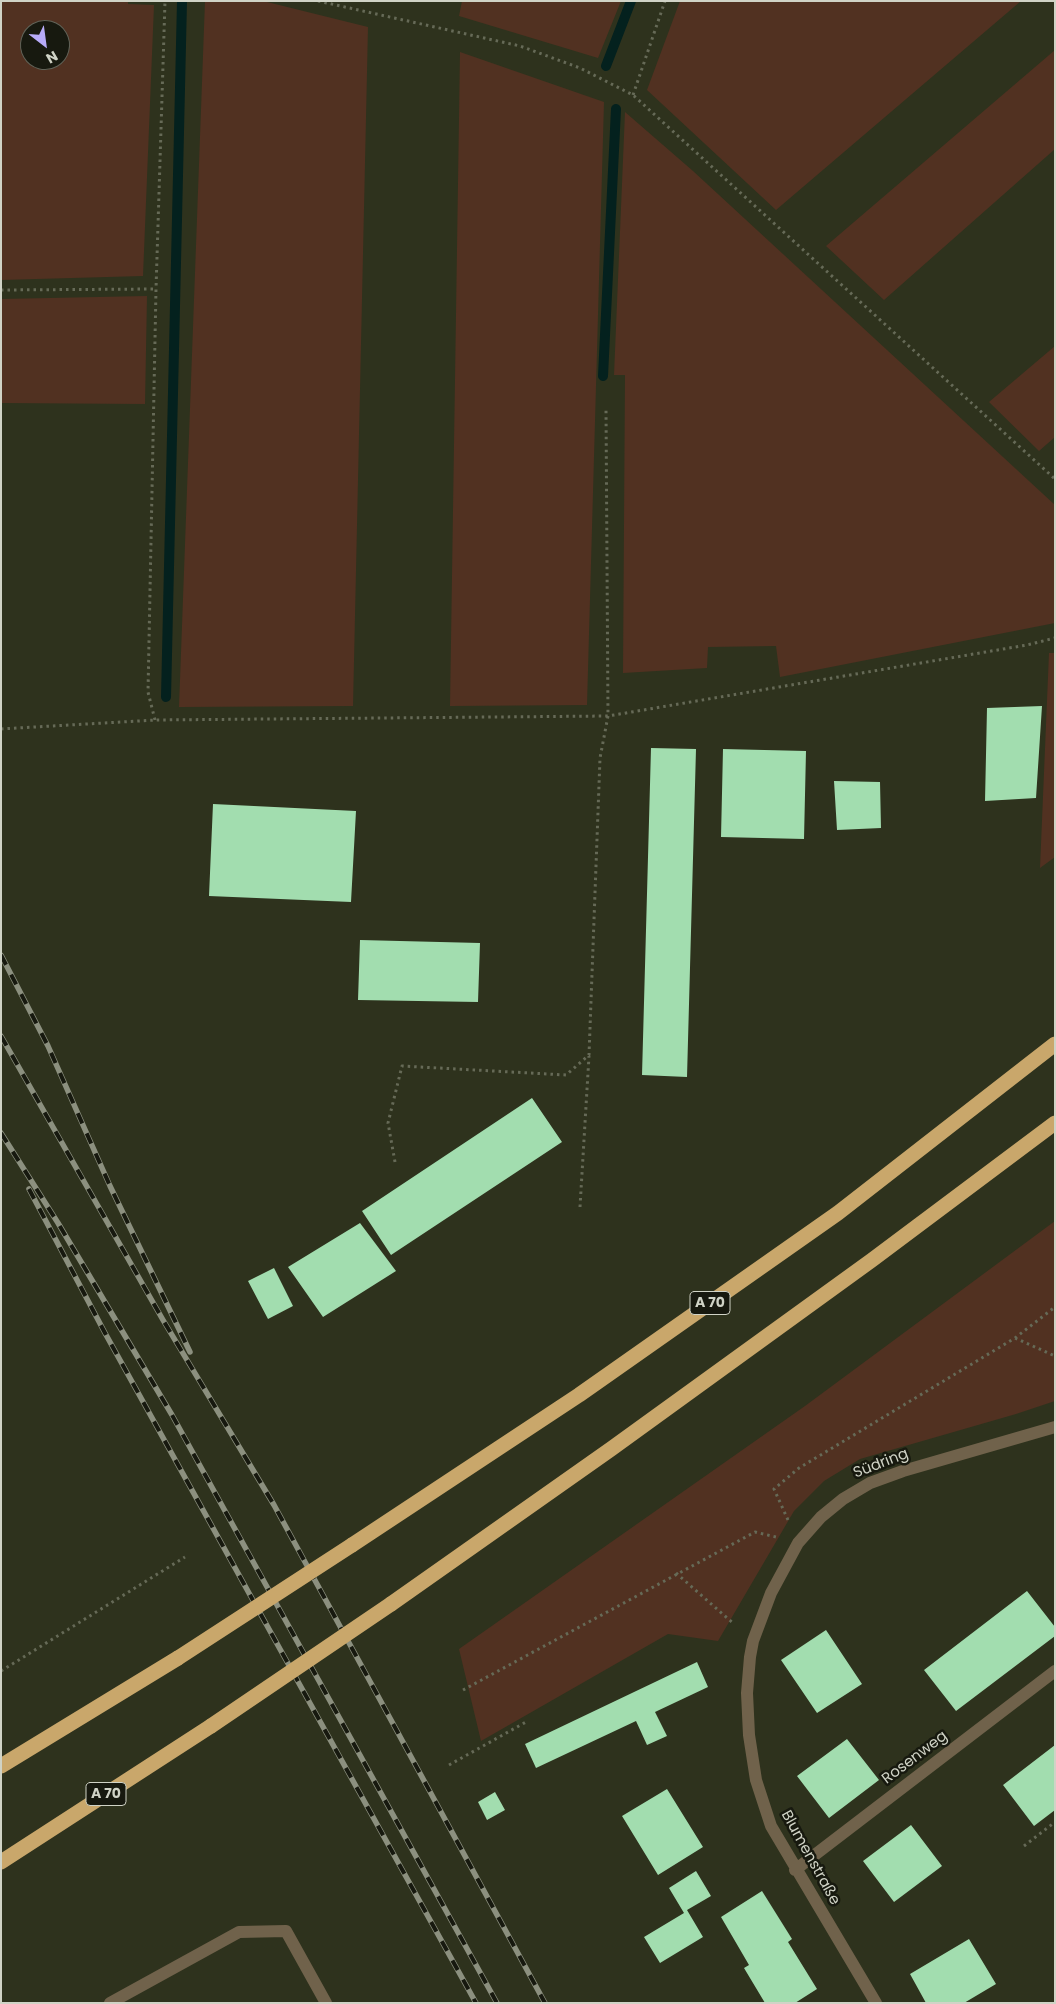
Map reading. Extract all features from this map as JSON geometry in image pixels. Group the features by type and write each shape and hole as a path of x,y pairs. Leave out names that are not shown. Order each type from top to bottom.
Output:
{"highway":[{"name":"A 70","path":"1,1766 178,1658 579,1395 838,1214 1055,1044"},
{"name":"A 70","path":"1,1862 211,1726 391,1604 611,1449 872,1260 1055,1123"}],"street":[{"name":"Südring","path":"750,1657 753,1641 770,1593 798,1543 821,1517 843,1499 870,1483 1055,1426"},
{"name":"Blumenstraße","path":"750,1657 747,1693 749,1735 756,1780 772,1826 795,1870 876,2003"},
{"name":"Rosenweg","path":"795,1870 1055,1671"},
{"path":"110,2003 239,1932 286,1931 326,2003"}],"path":[{"path":"155,720 148,692 156,289 165,1"},
{"path":"318,1 520,46 580,68 633,95 1055,479"},
{"path":"633,95 665,1"},
{"path":"1,290 156,289"},
{"path":"580,1207 589,1054 600,758 608,716 606,409"},
{"path":"1,730 155,720 608,716 1027,645 1055,638"},
{"path":"395,1162 388,1123 402,1066 566,1075 589,1054"},
{"path":"798,1543 774,1489 799,1468 1015,1338 1055,1307"},
{"path":"1015,1338 1055,1356"},
{"path":"463,1690 676,1573 755,1532 798,1543"},
{"path":"1,1671 185,1558"},
{"path":"676,1573 753,1641"},
{"path":"449,1765 526,1722"},
{"path":"1024,1846 1055,1822"}],"shaded area":[{"path":"1,1 128,1 128,4 154,5 143,276 1,280"},
{"path":"205,1 263,1 368,27 353,706 179,707"},
{"path":"462,1 621,1 598,58 459,16"},
{"path":"680,1 1021,1 776,210 647,90"},
{"path":"1055,50 1055,149 884,300 826,246"},
{"path":"460,52 604,102 587,705 450,706"},
{"path":"625,112 693,171 1055,505 1055,623 780,677 776,646 708,647 707,668 623,673 625,375 614,375"},
{"path":"147,296 145,404 1,403 1,299"},
{"path":"1055,346 1055,437 1039,451 989,402"},
{"path":"1049,653 1055,653 1055,857 1040,868"},
{"path":"1055,1221 1055,1401 860,1459 824,1481 794,1511 718,1641 668,1634 481,1741 459,1649 805,1406"}],"building":[{"path":"1042,706 1036,798 985,801 987,708"},
{"path":"651,748 696,749 687,1077 642,1075"},
{"path":"723,749 806,751 804,839 721,837"},
{"path":"834,781 880,782 881,828 837,830"},
{"path":"213,804 356,811 351,902 209,896"},
{"path":"360,940 480,943 478,1002 358,1000"},
{"path":"532,1098 562,1142 391,1255 362,1211"},
{"path":"360,1223 396,1271 323,1317 288,1267"},
{"path":"274,1268 293,1306 268,1319 248,1281"},
{"path":"1027,1591 1055,1627 1055,1636 956,1711 924,1670"},
{"path":"826,1630 862,1684 817,1713 781,1660"},
{"path":"697,1662 708,1687 655,1712 667,1736 647,1745 636,1721 536,1768 525,1744"},
{"path":"847,1739 879,1780 829,1818 797,1776"},
{"path":"1055,1745 1055,1810 1034,1826 1003,1785"},
{"path":"667,1789 703,1847 658,1875 622,1816"},
{"path":"495,1792 505,1810 487,1820 478,1802"},
{"path":"911,1825 942,1866 894,1902 863,1861"},
{"path":"696,1871 711,1896 687,1910 703,1937 660,1963 644,1937 684,1913 669,1888"},
{"path":"762,1891 792,1939 788,1942 817,1989 795,2003 765,2003 744,1968 749,1965 721,1917"},
{"path":"969,1939 996,1984 964,2003 926,2003 910,1974"}],"waterway":[{"path":"166,697 182,1"},
{"path":"606,66 631,1"},
{"path":"603,376 616,109"}],"railway":[{"path":"1,955 48,1046 110,1186 190,1352"},
{"path":"1,1036 163,1320 274,1505 545,2003"},
{"path":"1,1133 58,1223 172,1415 497,2003"},
{"path":"29,1189 105,1333 476,2003"}]}
